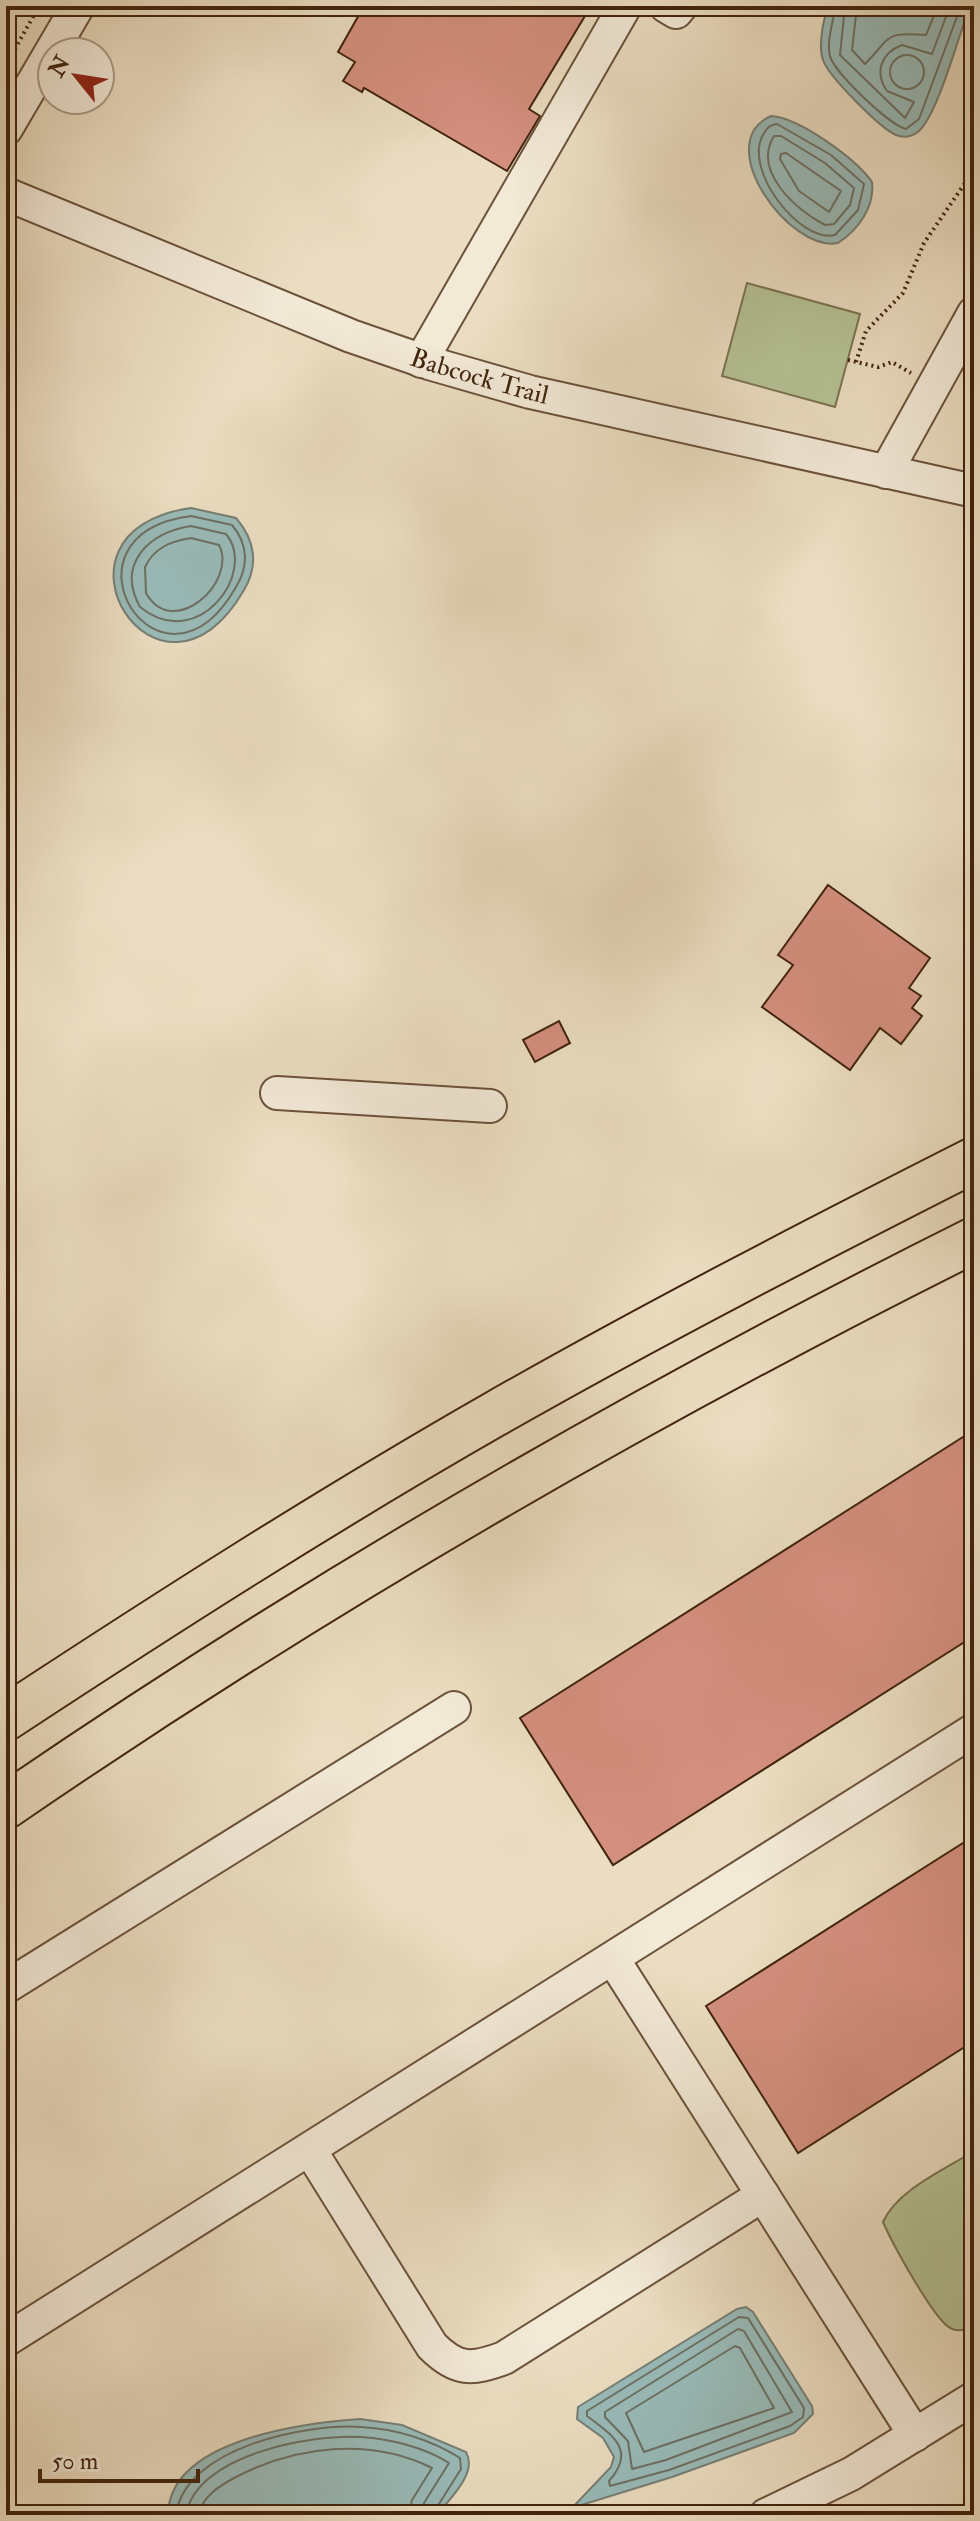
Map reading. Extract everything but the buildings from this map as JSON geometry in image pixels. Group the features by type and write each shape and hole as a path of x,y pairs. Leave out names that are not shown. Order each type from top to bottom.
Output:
{"highway":[{"path":"6,1718 233,1570 491,1416 704,1299 974,1160"},
{"path":"6,1806 222,1663 486,1503 746,1357 974,1240"}],"street":[{"path":"6,129 78,6"},
{"path":"421,361 625,6"},
{"path":"666,6 676,12 681,6"},
{"name":"Babcock Trail","path":"6,194 322,325 421,361 530,392 974,491"},
{"path":"886,472 974,313"},
{"path":"277,1093 490,1106"},
{"path":"6,1987 454,1708"},
{"path":"6,2340 974,1730"},
{"path":"613,1959 915,2435"},
{"path":"310,2150 432,2346 445,2358 461,2366 479,2368 504,2358 763,2195"},
{"path":"766,2515 851,2474 974,2398"}],"path":[{"path":"6,65 39,6"},
{"path":"856,362 866,331 903,293 924,243 974,170"},
{"path":"848,360 878,367 892,362 934,385"}],"green space":[{"path":"747,283 860,314 835,407 722,376"},
{"path":"974,2151 974,2325 956,2330 949,2328 930,2305 883,2222 890,2210 911,2190"}],"water":[{"path":"829,6 970,6 941,91 919,131 911,136 896,135 856,101 827,68 821,40"},
{"path":"771,116 797,124 826,141 854,162 872,182 871,200 864,217 838,243 819,242 799,231 780,214 764,193 753,171 749,149 754,130"},
{"path":"191,508 236,518 251,544 253,562 244,590 211,629 177,642 147,634 125,612 114,583 119,551 143,524"},
{"path":"746,2307 753,2312 812,2406 813,2414 794,2433 672,2477 572,2508 611,2467 614,2457 603,2438 577,2419 578,2407 737,2309"},
{"path":"360,2419 402,2425 466,2452 469,2460 466,2477 437,2515 168,2515 174,2489 191,2468 215,2452 275,2431"}]}
